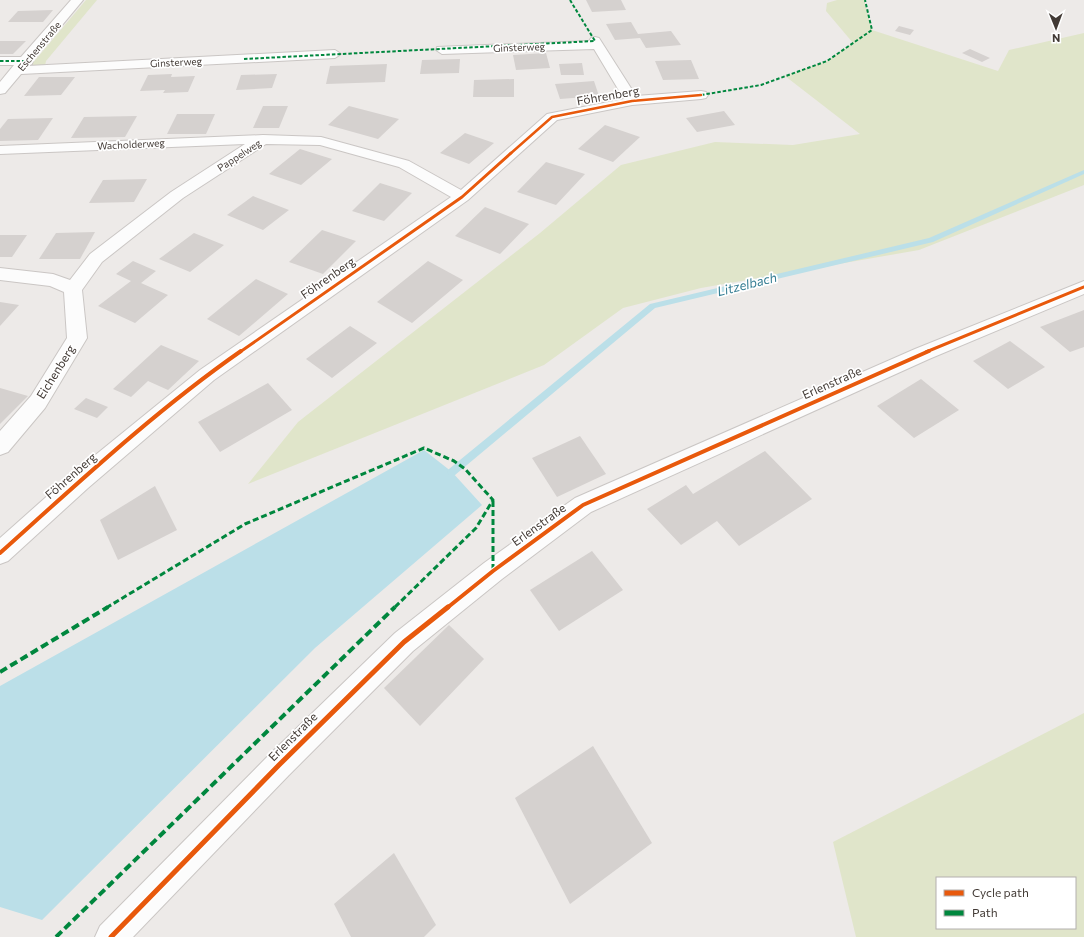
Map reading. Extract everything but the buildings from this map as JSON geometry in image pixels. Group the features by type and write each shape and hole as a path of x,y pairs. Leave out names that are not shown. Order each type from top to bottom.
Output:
{"street":[{"name":"Eschenstraße","path":"0,90 77,0"},
{"name":"Ginsterweg","path":"442,50 596,43 632,101"},
{"name":"Ginsterweg","path":"18,70 335,54"},
{"path":"0,61 27,60"},
{"name":"Föhrenberg","path":"0,553 80,481 207,375 462,197 552,116 632,101 701,95"},
{"name":"Pappelweg","path":"73,289 96,258 177,195 262,139 321,141 404,164 462,197"},
{"name":"Wacholderweg","path":"0,150 262,139"},
{"path":"0,274 53,280 73,289"},
{"name":"Erlenstraße","path":"111,937 278,765 404,642 493,571 583,506 922,354 1084,287"},
{"name":"Eichenberg","path":"0,446 38,402 77,338 73,289"}],"green space":[{"path":"86,0 97,0 46,61 45,66 31,65"},
{"path":"837,0 865,0 872,30 998,71 1009,50 1084,33 1084,185 919,250 701,288 623,308 544,365 248,484 298,422 540,233 621,165 715,142 793,145 860,134 785,76 827,61 853,43 826,11 827,3"},
{"path":"1084,713 1084,937 856,937 833,842"}],"water":[{"path":"424,450 452,472 482,505 315,648 42,920 0,907 0,686"}],"waterway":[{"name":"Litzelbach","path":"452,472 653,306 931,240 1084,172"}],"marked path":[{"path":"570,0 595,41"},
{"path":"701,95 761,85 827,61 872,30 865,0"},
{"path":"244,59 595,41"},
{"path":"0,61 27,61"},
{"path":"0,672 245,524 424,448 454,461 465,469 493,500 476,528 56,937"},
{"path":"493,501 493,571"}],"cycle path":[{"path":"0,553 80,481 207,375 462,197 552,117 632,101 701,95"},
{"path":"111,937 279,765 404,642 493,571 583,505 922,354 1084,287"}]}
